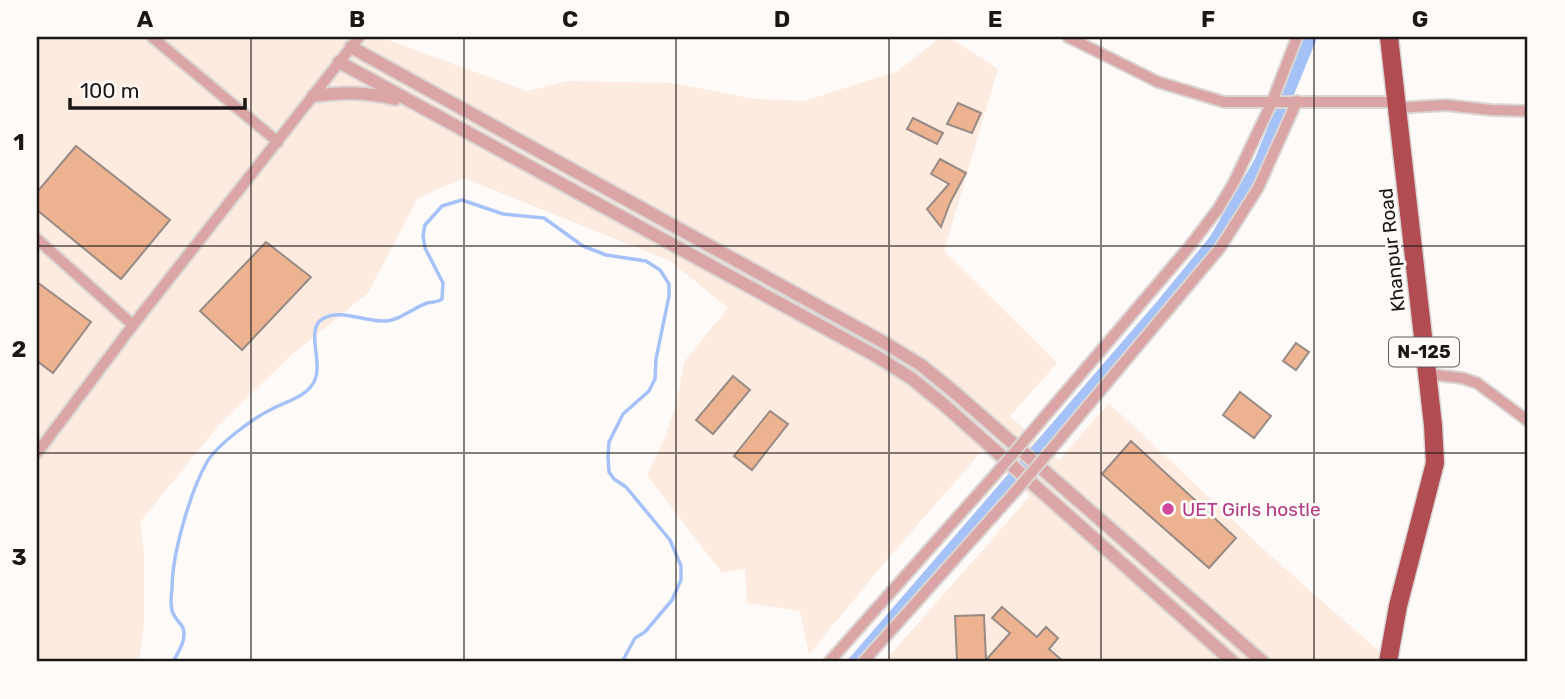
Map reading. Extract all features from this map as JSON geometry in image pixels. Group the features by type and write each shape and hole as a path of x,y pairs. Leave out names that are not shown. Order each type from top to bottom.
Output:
{"highway":[{"name":"Khanpur Road","path":"1388,37 1435,463 1398,606 1388,662"}],"street":[{"path":"152,37 278,142"},
{"path":"1068,37 1158,82 1224,102 1446,105 1528,111"},
{"path":"829,662 1000,469 1189,247 1218,209 1275,102 1297,37"},
{"path":"37,453 133,325 355,42 921,365 1264,662"},
{"path":"339,62 876,356 911,378 1233,662"},
{"path":"313,96 358,92 410,102"},
{"path":"863,662 1020,486 1220,248 1258,188 1294,101"},
{"path":"37,239 133,325"},
{"path":"1427,374 1462,378 1477,383 1528,421"}],"shaded area":[{"path":"37,37 380,37 527,91 567,81 673,83 755,99 804,101 898,71 941,37 949,37 998,69 944,251 1057,363 1010,416 1059,460 1109,403 1271,556 1384,656 1383,662 884,662 1030,496 982,451 809,654 800,611 747,603 745,569 722,573 647,475 665,438 677,401 684,362 728,308 670,261 464,178 418,198 368,293 290,356 219,425 140,522 144,554 144,622 137,662 37,662"}],"building":[{"path":"958,103 981,113 972,133 947,124"},
{"path":"913,118 943,133 937,144 907,129"},
{"path":"76,146 170,220 121,279 37,210 37,192"},
{"path":"940,159 966,173 941,227 927,209 949,184 931,174"},
{"path":"266,242 311,277 242,350 200,311"},
{"path":"37,282 91,322 53,373 37,361"},
{"path":"1296,343 1309,352 1296,370 1283,361"},
{"path":"733,376 750,390 713,434 696,420"},
{"path":"1240,392 1271,416 1254,438 1223,415"},
{"path":"770,411 788,424 752,470 734,456"},
{"path":"1131,441 1236,538 1209,568 1102,474"},
{"path":"1002,607 1037,637 1046,627 1058,638 1049,649 1064,662 957,662 955,616 984,615 986,660 1010,633 992,618"}],"waterway":[{"path":"854,662 1215,240 1260,162 1311,37"},
{"path":"173,662 184,637 182,626 171,606 175,559 188,506 207,462 227,440 246,425 299,396 312,385 317,369 315,333 321,320 335,315 377,321 390,320 442,299 443,283 425,248 425,225 442,206 462,200 503,214 544,218 583,246 606,255 646,261 660,270 669,284 655,379 649,391 623,414 609,442 608,456 609,472 614,479 626,487 670,540 681,566 681,580 672,600 645,632 635,638 622,662"}],"place":[{"name":"UET Girls hostle","path":"1168,509"}]}
